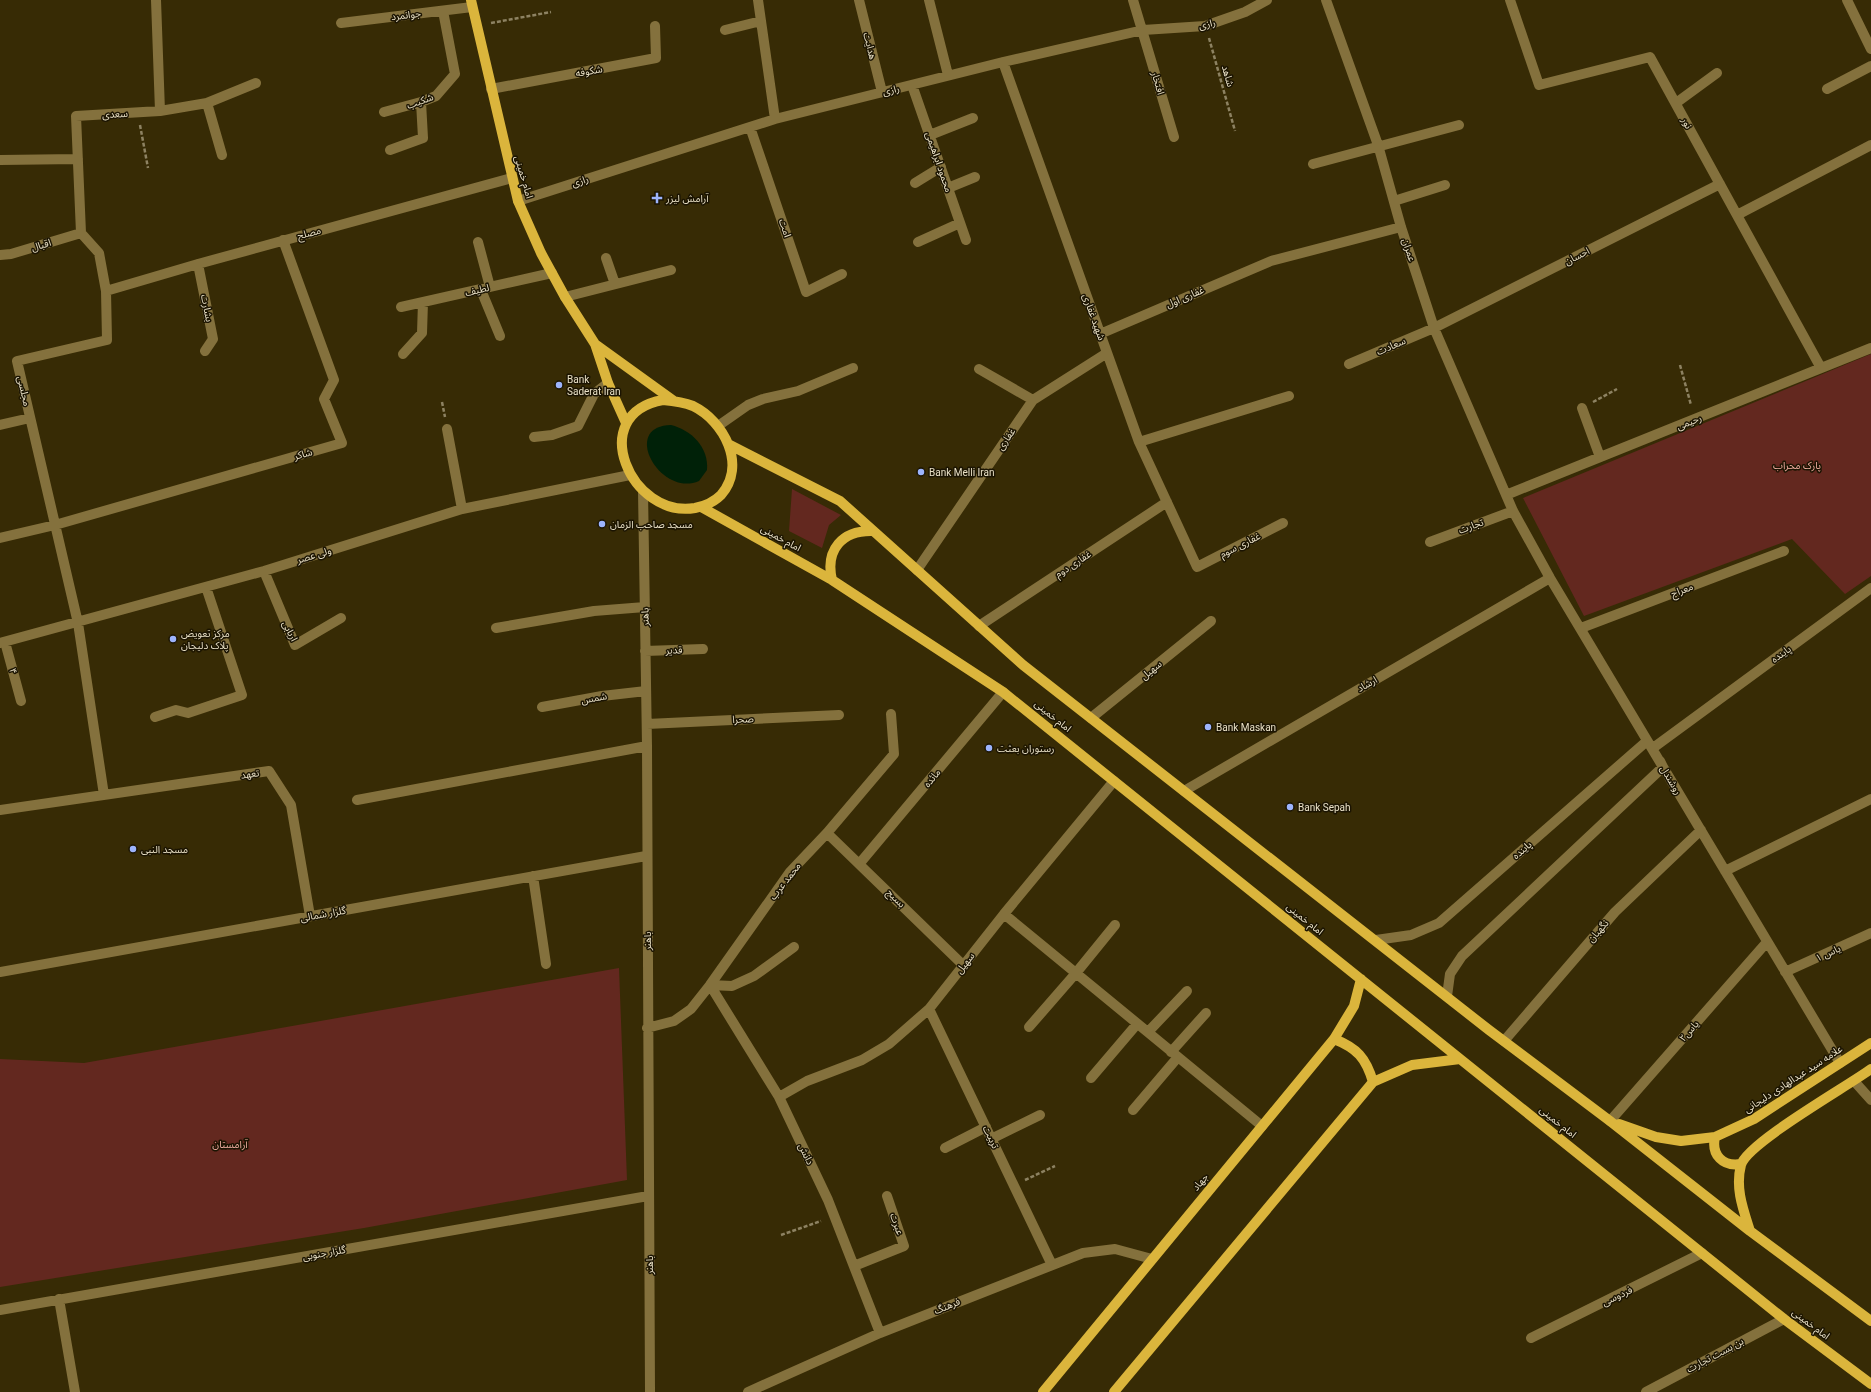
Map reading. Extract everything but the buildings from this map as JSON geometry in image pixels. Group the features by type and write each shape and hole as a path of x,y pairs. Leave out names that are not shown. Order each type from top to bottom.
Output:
{"main road":[{"name":"امام خمینی","path":"472,4 518,201 552,273 565,297 595,344 608,383 626,423"},
{"name":"امام خمینی","path":"595,344 674,401"},
{"path":"674,401 694,407 711,418 718,426 728,444 732,464 728,486 712,503 701,507 690,509 670,506 643,491 630,475 623,456 621,445 626,423 633,414 642,406 653,402 674,401"},
{"path":"728,444 840,501 1023,665 1504,1041 1610,1121 1750,1231 1871,1321"},
{"name":"امام خمینی","path":"701,507 832,580 1003,692 1702,1253 1871,1384"},
{"path":"832,580 830,570 831,558 835,548 842,540 852,534 862,530 873,531"},
{"name":"جهاد","path":"1042,1392 1334,1039 1354,1006 1361,979"},
{"path":"1334,1039 1348,1045 1360,1054 1369,1067 1373,1082"},
{"name":"علامه سید عبدالهادی دلیجانی","path":"1610,1121 1656,1137 1681,1141 1715,1137 1754,1119 1871,1042"},
{"path":"1114,1392 1373,1082 1412,1065 1460,1059"},
{"path":"1750,1231 1738,1193 1741,1164 1766,1137 1871,1069"},
{"path":"1715,1137 1714,1144 1717,1156 1728,1164 1741,1164"}],"street":[{"path":"156,0 160,111"},
{"path":"758,0 774,119"},
{"name":"هدایت","path":"859,0 882,92"},
{"path":"929,0 948,76"},
{"name":"افتخار","path":"1133,0 1174,137"},
{"name":"رازی","path":"518,201 774,119 1003,62 1142,30 1205,26 1245,12 1268,0"},
{"name":"عمران","path":"1326,0 1378,145 1401,227 1434,328 1506,495"},
{"name":"نور","path":"1510,0 1539,85 1650,57 1821,368"},
{"path":"1848,0 1871,49"},
{"name":"جوانمرد","path":"341,23 443,11 472,4"},
{"name":"شکیب","path":"384,112 421,102 436,96 455,74 443,11"},
{"path":"725,30 761,21"},
{"name":"شکوفه","path":"491,88 656,58 655,26"},
{"name":"شهید غفاری","path":"1003,62 1139,442 1197,567"},
{"path":"1828,89 1871,66"},
{"path":"1676,102 1717,73"},
{"name":"سعدی","path":"81,233 76,116 160,111 207,103 256,83"},
{"name":"محمود ابراهیمی","path":"912,85 966,240"},
{"path":"390,150 423,138 421,102"},
{"path":"207,103 222,155"},
{"path":"930,135 973,118"},
{"path":"1313,164 1378,145 1459,125"},
{"name":"امت","path":"750,127 806,292 842,274"},
{"path":"1738,215 1871,145"},
{"path":"0,160 78,159"},
{"path":"915,183 941,167"},
{"path":"948,188 975,177"},
{"name":"مصلح","path":"106,291 283,240 512,178"},
{"name":"احسان","path":"1434,328 1720,184"},
{"path":"1394,202 1445,185"},
{"path":"918,242 960,223"},
{"name":"غفاری اول","path":"1100,334 1271,261 1401,227"},
{"name":"اقبال","path":"0,255 11,254 81,233"},
{"name":"مجلسی","path":"78,623 17,360 107,340 106,291 99,253 81,233"},
{"name":"شاکر","path":"55,525 342,443 324,399 334,380 283,240"},
{"path":"478,242 486,288 500,336"},
{"path":"606,258 614,284"},
{"name":"بشارت","path":"198,264 213,339 205,351"},
{"path":"565,297 671,270"},
{"name":"لطیف","path":"401,307 552,273"},
{"path":"403,354 422,333 423,302"},
{"name":"سعادت","path":"1349,364 1434,328"},
{"name":"رحیمی","path":"1506,495 1871,348"},
{"name":"غفاری","path":"916,570 1033,400 1107,354"},
{"path":"718,426 748,405 763,399 798,391 852,368"},
{"path":"979,369 1033,400"},
{"path":"534,437 552,435 578,426 594,394 608,383"},
{"path":"1139,442 1289,396"},
{"path":"1582,408 1600,458"},
{"path":"0,425 30,418"},
{"path":"447,429 462,509"},
{"name":"ولی عصر","path":"2,642 78,623 264,571 462,509 630,475"},
{"name":"باهنر","path":"643,491 647,724 646,856 650,1392"},
{"name":"روشندل","path":"1506,495 1513,511 1550,578 1840,1063"},
{"name":"غفاری دوم","path":"979,626 1167,502"},
{"name":"تجارت","path":"1430,542 1513,511"},
{"name":"غفاری سوم","path":"1197,567 1283,523"},
{"path":"0,538 55,525"},
{"name":"معراج","path":"1581,628 1784,551"},
{"name":"اربابی","path":"264,571 295,645 341,618"},
{"name":"ارشاد","path":"1184,791 1550,578"},
{"path":"156,716 176,710 188,713 242,695 206,587"},
{"name":"پاینده","path":"1376,940 1411,935 1439,923 1650,744 1871,588"},
{"path":"496,628 594,611 645,607"},
{"name":"سهیل","path":"1091,718 1211,621"},
{"path":"78,623 104,795"},
{"name":"۴","path":"2,642 21,701"},
{"name":"قدیر","path":"646,650 703,650"},
{"name":"شمس","path":"542,707 602,696 646,691"},
{"name":"مائده","path":"860,863 1003,692"},
{"name":"محمد عرب","path":"647,1028 674,1021 691,1009 710,985 790,872 827,833 894,754 892,714"},
{"name":"صحرا","path":"647,724 839,715"},
{"path":"357,800 647,746"},
{"path":"1447,996 1450,974 1462,956 1663,767"},
{"name":"تعهد","path":"0,810 270,771 291,805 310,916"},
{"name":"سهیل","path":"779,1097 807,1081 862,1060 889,1044 929,1008 1004,914 1114,781"},
{"path":"1725,871 1871,799"},
{"name":"نگهبان","path":"1504,1041 1615,912 1701,830"},
{"name":"بسیج","path":"827,833 860,863 963,965"},
{"name":"گلزار شمالی","path":"0,972 646,856"},
{"path":"533,876 546,964"},
{"path":"1004,914 1262,1126"},
{"path":"1029,1027 1115,925"},
{"name":"یاس ۱","path":"1785,972 1871,933"},
{"name":"یاس۲","path":"1610,1121 1767,942"},
{"path":"710,985 732,986 754,976 794,947"},
{"name":"دانش","path":"710,985 779,1097 835,1216 880,1333"},
{"path":"1148,1032 1186,992"},
{"name":"تربیت","path":"929,1008 1052,1265"},
{"path":"1134,1110 1206,1013"},
{"path":"1091,1078 1137,1024"},
{"path":"1854,1081 1871,1100"},
{"path":"991,1138 1040,1115"},
{"path":"945,1148 986,1127"},
{"name":"گلزار جنوبی","path":"0,1310 648,1196"},
{"name":"عبرت","path":"854,1266 904,1246 887,1196"},
{"name":"فرهنگ","path":"748,1392 880,1333 1083,1253 1115,1249 1152,1259"},
{"name":"فردوسی","path":"1531,1338 1702,1253"},
{"path":"59,1299 75,1392"},
{"name":"بن بست تجارت","path":"1646,1392 1784,1318"}],"path":[{"path":"476,26 550,12"},
{"name":"شاهد","path":"1205,26 1235,131"},
{"path":"138,113 148,168"},
{"path":"1680,365 1694,419"},
{"path":"1582,408 1617,389"},
{"path":"1014,1185 1055,1166"},
{"path":"781,1235 835,1216"}],"green space":[{"name":"پارک محراب","path":"1871,354 1871,576 1845,594 1792,539 1584,616 1523,498"},
{"path":"792,489 841,515 829,525 822,548 789,531"},
{"name":"آرامستان","path":"619,968 627,1180 364,1228 0,1287 0,1059 84,1063"}],"shaded area":[{"path":"671,425 678,427 692,435 702,447 707,462 707,470 699,481 685,484 671,480 660,471 651,460 647,448 648,437 656,428"}],"place":[{"name":"آرامش لیزر","path":"657,198"},
{"name":"Bank Saderat Iran","path":"559,385"},
{"name":"Bank Melli Iran","path":"921,472"},
{"name":"مسجد صاحب الزمان","path":"602,524"},
{"name":"مرکز تعویض پلاک دلیجان","path":"173,639"},
{"name":"Bank Maskan","path":"1208,727"},
{"name":"رستوران بعثت","path":"989,748"},
{"name":"Bank Sepah","path":"1290,807"},
{"name":"مسجد النبی","path":"133,849"}]}
